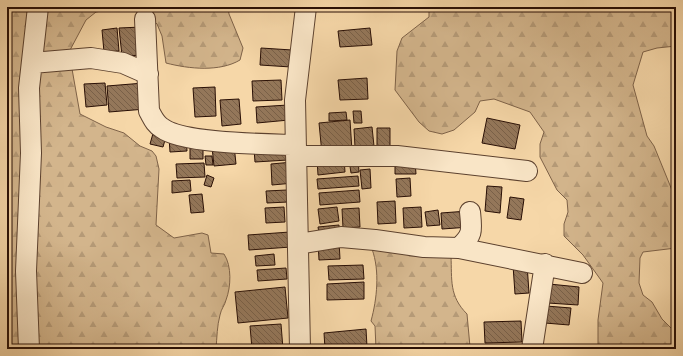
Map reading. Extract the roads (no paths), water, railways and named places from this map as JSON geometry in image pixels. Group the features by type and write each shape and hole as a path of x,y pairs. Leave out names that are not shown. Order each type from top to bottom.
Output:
{"street":[{"path":"29,349 26,271 30,153 29,88 38,7"},
{"path":"300,349 295,100 306,7"},
{"path":"145,19 149,111 155,122 163,129 173,134 296,151 397,156 527,171"},
{"path":"32,63 91,58 123,63 148,74"},
{"path":"459,248 469,239 470,212"},
{"path":"298,244 341,237 424,247 459,248 545,264 582,273"},
{"path":"532,349 545,264"}],"waterway":[{"path":"676,125 673,144 676,156"}]}
